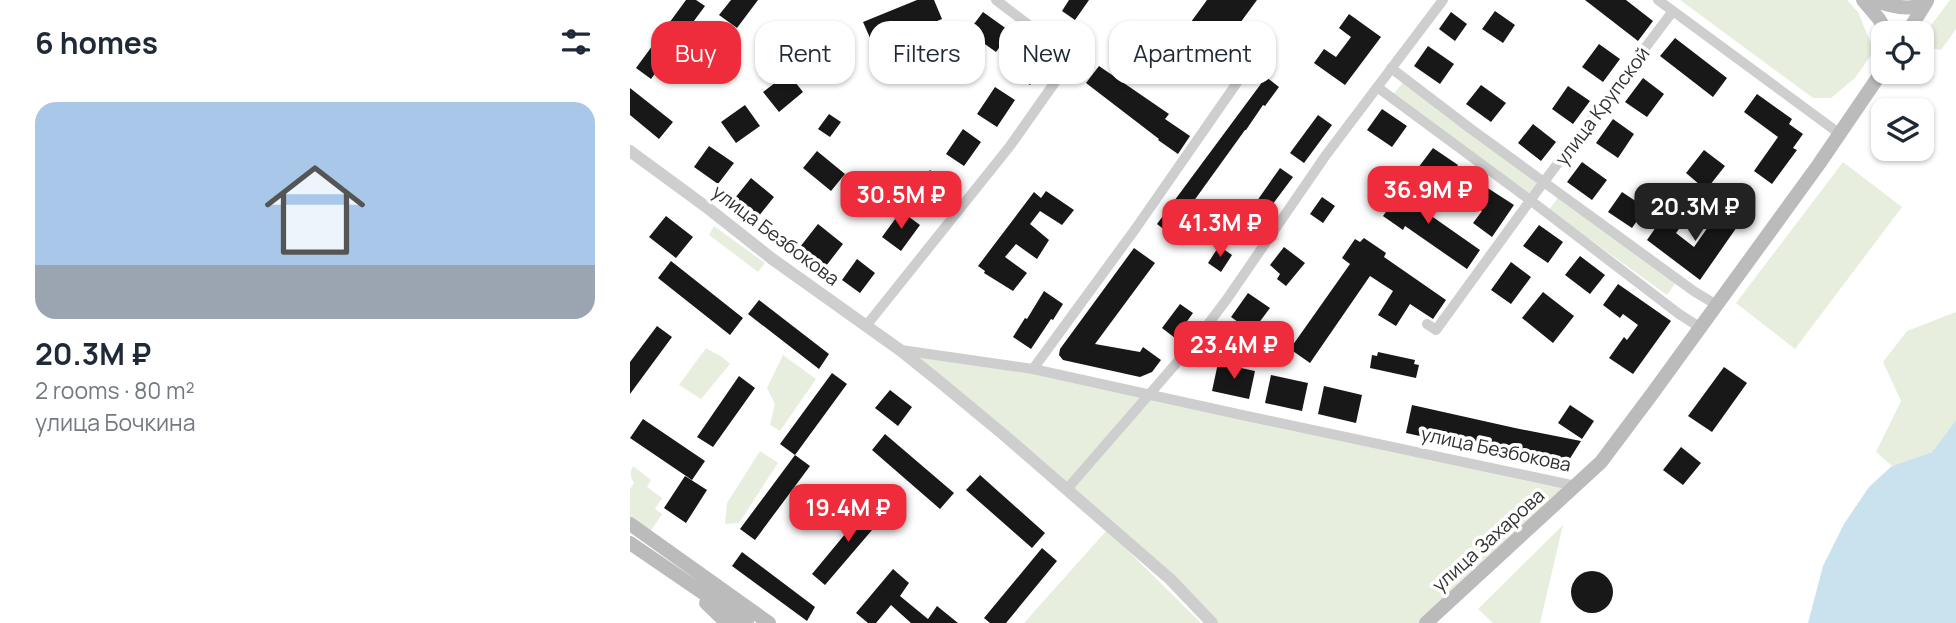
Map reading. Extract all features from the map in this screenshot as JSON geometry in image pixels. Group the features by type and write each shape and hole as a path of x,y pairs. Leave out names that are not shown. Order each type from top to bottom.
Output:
{"main road":[{"path":"1863,0 1880,21"},
{"path":"1875,0 1911,8 1926,3"},
{"path":"1915,21 1926,3"},
{"name":"улица Безбокова","path":"1576,486 1601,462 1701,328 1874,84"},
{"name":"улица Захарова","path":"1426,623 1576,486"},
{"path":"630,524 769,623"},
{"path":"630,543 747,623"},
{"path":"669,569 727,623"}],"street":[{"path":"866,327 1010,146 1072,58 996,0"},
{"path":"1067,489 1193,344 1326,155 1443,0"},
{"path":"1658,0 1840,134"},
{"name":"улица Крупской","path":"1427,324 1436,330 1673,11"},
{"path":"1391,68 1695,292 1717,305"},
{"path":"1033,369 1236,84"},
{"path":"1377,87 1701,328"},
{"name":"улица Безбокова","path":"630,151 771,258 900,350 994,426 1170,579 1212,623"},
{"name":"улица Безбокова","path":"900,350 1033,369 1576,486"}],"green space":[{"path":"1680,0 1847,0 1858,12 1871,44 1871,55 1855,78 1831,98 1813,98"},
{"path":"1950,0 1956,0 1956,29 1941,50 1934,49 1934,21"},
{"path":"1404,81 1540,178 1529,193 1393,95"},
{"path":"1843,162 1902,207 1795,349 1736,303"},
{"path":"1559,196 1677,281 1667,295 1549,210"},
{"path":"714,226 765,263 758,272 709,235"},
{"path":"1956,312 1956,420 1932,452 1892,466 1876,452 1901,401 1883,362 1907,331"},
{"path":"706,348 730,364 701,399 679,385"},
{"path":"900,350 956,357 1576,486 1426,623 1212,623"},
{"path":"783,355 816,379 780,431 770,425 775,404 767,388"},
{"path":"760,451 778,463 739,523 725,524 727,503"},
{"path":"633,466 651,480 647,487 662,498 655,509 662,514 650,532 630,519"},
{"path":"1563,525 1540,623 1493,623 1478,609"},
{"path":"1107,530 1201,623 1024,623"}],"water":[{"path":"1956,420 1956,623 1808,623 1823,566 1844,524 1869,487 1892,466 1932,452"}],"building":[{"path":"686,0 696,0 705,6 694,21 671,21"},
{"path":"731,0 758,0 741,23 727,21 719,15"},
{"path":"917,0 934,0 942,19 869,21 869,36 863,22"},
{"path":"1069,0 1089,0 1075,20 1062,11"},
{"path":"1207,0 1257,0 1242,21 1192,21"},
{"path":"1585,0 1626,0 1653,21 1638,41"},
{"path":"1495,11 1515,25 1503,43 1482,29"},
{"path":"983,12 999,23 999,48 996,52 985,44 985,21 976,21"},
{"path":"1451,12 1467,24 1455,41 1439,29"},
{"path":"1349,14 1381,37 1345,85 1314,63 1324,49 1336,57 1351,37 1339,28"},
{"path":"1675,38 1727,78 1713,97 1660,56"},
{"path":"1599,44 1620,59 1603,82 1582,67"},
{"path":"1428,46 1454,64 1440,84 1414,66"},
{"path":"651,48 651,79 636,68"},
{"path":"1099,66 1109,73 1109,84 1125,84 1169,114 1165,119 1190,136 1178,154 1087,84 1095,84 1095,71"},
{"path":"1643,78 1664,94 1647,117 1625,102"},
{"path":"774,84 797,84 803,92 779,112 763,92"},
{"path":"1261,84 1275,84 1279,87 1265,106 1263,105 1170,234 1157,224"},
{"path":"1481,85 1506,103 1491,122 1466,104"},
{"path":"1568,86 1590,101 1573,124 1552,109"},
{"path":"995,87 1015,100 997,127 977,114"},
{"path":"630,88 673,122 659,139 630,115"},
{"path":"1757,94 1792,119 1789,124 1803,134 1793,148 1797,150 1772,184 1754,171 1778,137 1744,112"},
{"path":"745,105 760,126 736,143 721,122"},
{"path":"1382,109 1407,126 1392,147 1367,130"},
{"path":"829,114 841,122 830,137 818,129"},
{"path":"1318,115 1332,125 1304,163 1290,153"},
{"path":"1613,119 1634,134 1618,158 1596,143"},
{"path":"1533,124 1556,142 1541,161 1518,143"},
{"path":"963,129 981,142 964,166 946,154"},
{"path":"709,146 734,163 718,184 694,167"},
{"path":"1433,148 1458,165 1443,185 1418,168"},
{"path":"1704,150 1725,166 1706,190 1686,173"},
{"path":"817,151 845,174 831,191 803,168"},
{"path":"1582,162 1607,180 1592,200 1567,182"},
{"path":"1280,168 1293,177 1243,244 1231,235"},
{"path":"930,170 950,186 931,210 911,194"},
{"path":"751,178 774,197 758,217 735,198"},
{"path":"1483,185 1514,205 1492,237 1473,223 1482,211 1469,202"},
{"path":"1394,188 1407,197 1413,189 1427,198 1420,208 1480,250 1467,269 1405,226 1403,230 1383,216 1388,209 1382,205"},
{"path":"1046,191 1074,210 1062,225 1040,211 1030,224 1049,240 1037,259 1016,244 1005,257 1027,273 1013,291 984,273 978,266 1034,192 1041,198"},
{"path":"1622,192 1646,208 1632,228 1608,212"},
{"path":"1322,197 1335,206 1323,223 1310,214"},
{"path":"1715,207 1739,224 1700,280 1647,240 1663,217 1679,229 1676,233 1694,247 1708,227 1703,224"},
{"path":"901,211 920,225 901,251 882,237"},
{"path":"666,216 693,237 676,258 649,237"},
{"path":"818,224 843,244 826,266 800,247"},
{"path":"1539,225 1563,242 1548,263 1523,246"},
{"path":"1364,238 1386,253 1384,257 1446,300 1433,319 1410,304 1396,326 1378,315 1393,291 1370,276 1310,363 1290,349 1350,264 1342,258 1355,239 1360,242"},
{"path":"1219,246 1232,255 1221,272 1208,263"},
{"path":"1284,247 1305,263 1286,286 1277,279 1280,274 1270,265"},
{"path":"1134,248 1155,263 1095,344 1140,352 1143,347 1161,360 1152,372 1140,377 1063,360 1059,355 1060,349"},
{"path":"1580,256 1605,275 1590,294 1565,275"},
{"path":"857,259 875,273 860,293 842,280"},
{"path":"671,261 743,318 730,335 658,278"},
{"path":"1511,262 1531,277 1511,304 1491,290"},
{"path":"1618,284 1671,321 1633,374 1609,358 1624,337 1627,340 1638,325 1623,314 1620,318 1603,305"},
{"path":"1044,291 1063,304 1031,349 1013,337"},
{"path":"1543,292 1574,316 1553,343 1522,318"},
{"path":"1248,293 1270,308 1252,332 1231,317"},
{"path":"759,300 829,354 819,369 748,314"},
{"path":"1180,304 1193,313 1175,338 1162,328"},
{"path":"657,326 672,337 630,394 630,362"},
{"path":"1378,352 1415,360 1414,364 1419,365 1416,378 1370,368 1372,355 1377,356"},
{"path":"1218,363 1255,371 1249,399 1212,391"},
{"path":"1724,367 1747,383 1712,432 1688,416"},
{"path":"832,373 847,384 795,455 780,444"},
{"path":"1271,375 1308,383 1302,411 1265,403"},
{"path":"739,376 755,388 713,447 697,437"},
{"path":"1324,386 1362,395 1356,423 1318,414"},
{"path":"890,390 912,407 898,426 875,408"},
{"path":"1412,405 1581,441 1569,460 1559,465 1499,451 1498,453 1406,433"},
{"path":"1570,405 1594,421 1582,439 1558,423"},
{"path":"643,419 705,461 692,480 630,438"},
{"path":"885,434 954,493 940,509 872,450"},
{"path":"1681,447 1701,463 1683,485 1663,470"},
{"path":"795,455 810,466 755,540 740,529"},
{"path":"980,475 1045,533 1032,548 966,490"},
{"path":"685,476 707,490 686,523 664,508"},
{"path":"870,504 884,516 825,585 812,574"},
{"path":"1042,548 1057,561 1006,623 990,623 984,618"},
{"path":"742,552 815,607 807,621 732,566"},
{"path":"893,569 909,583 900,596 928,619 937,606 958,623 911,623 891,605 876,623 868,623 856,613"},
{"path":"1592,571 1607,577 1613,592 1607,607 1592,613 1577,607 1571,592 1577,577"}]}
